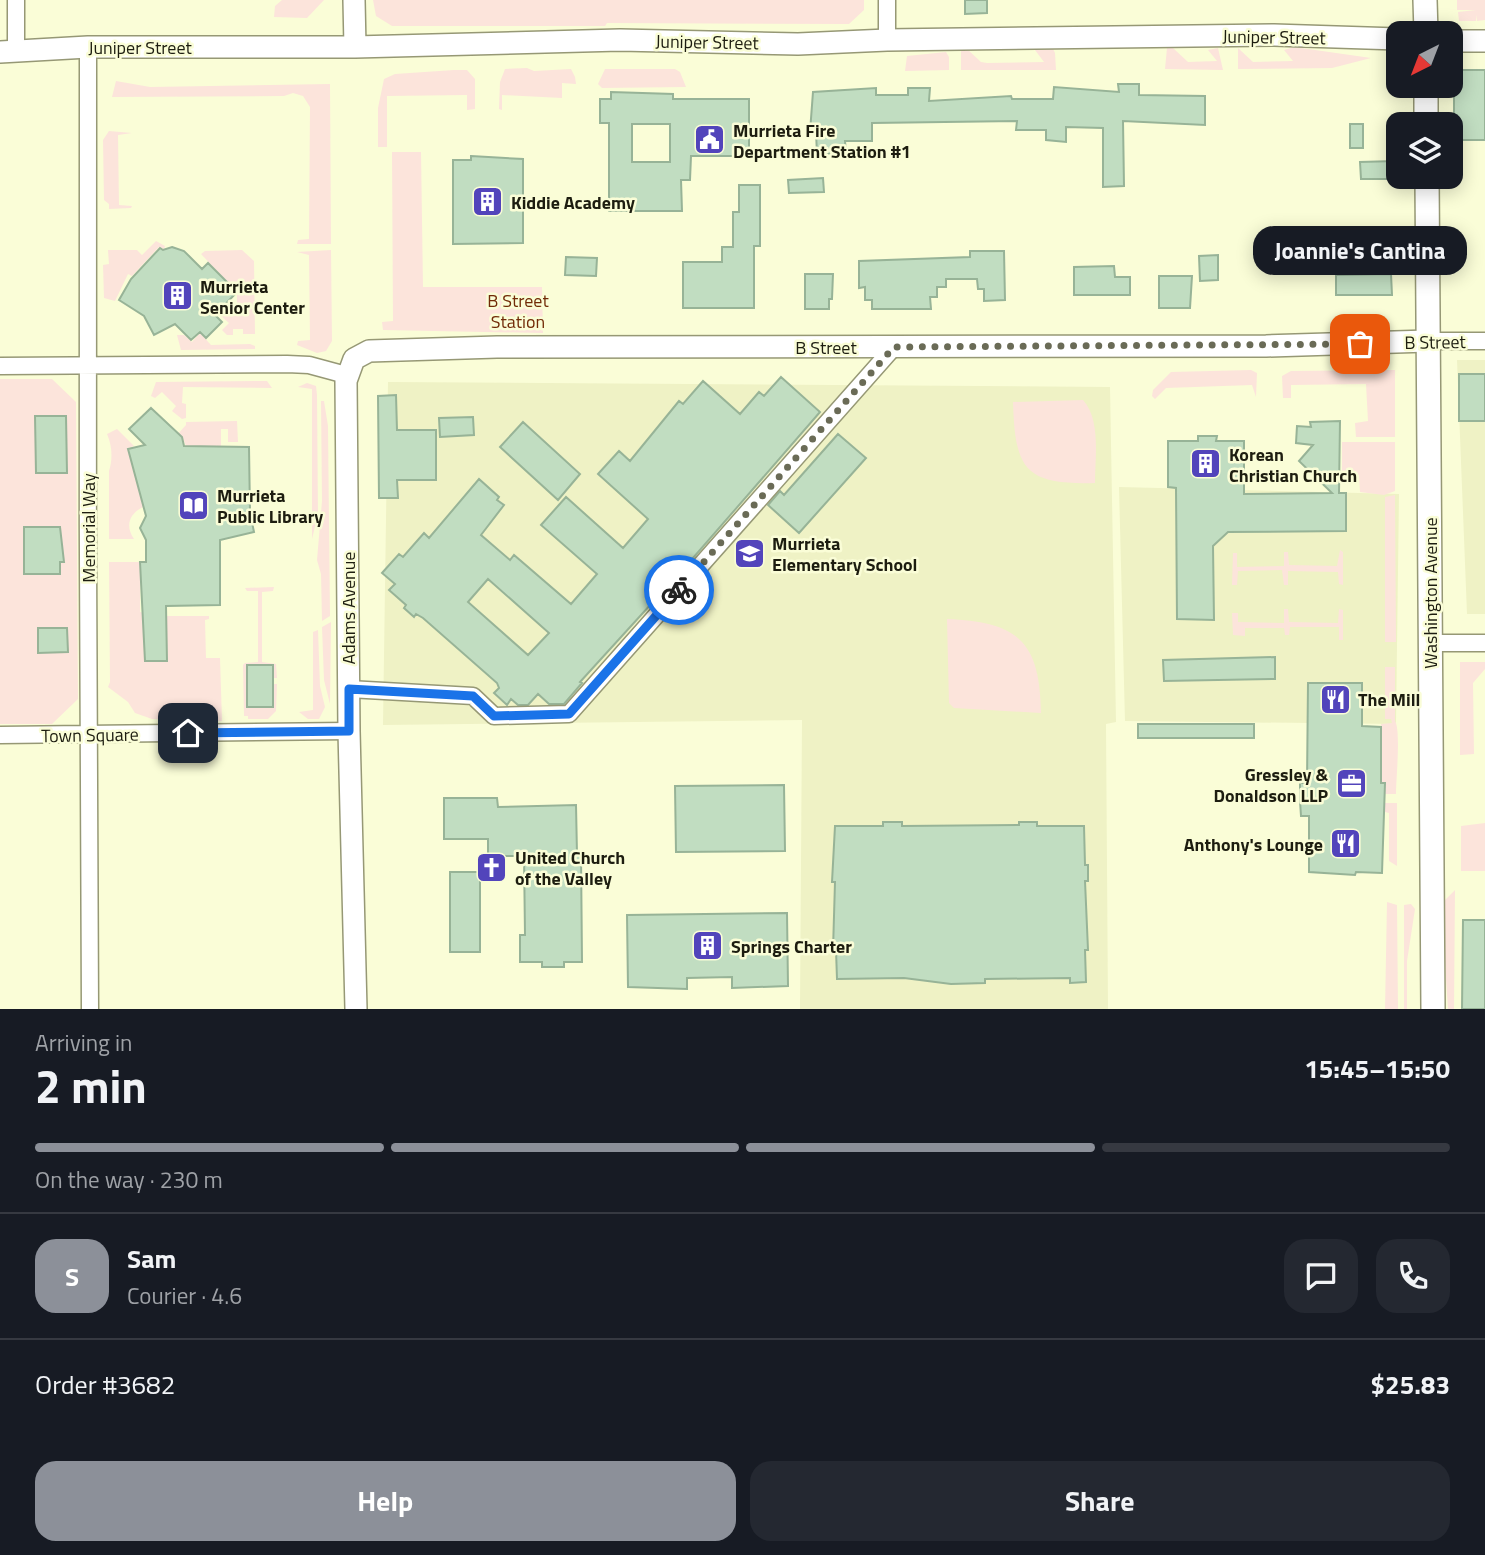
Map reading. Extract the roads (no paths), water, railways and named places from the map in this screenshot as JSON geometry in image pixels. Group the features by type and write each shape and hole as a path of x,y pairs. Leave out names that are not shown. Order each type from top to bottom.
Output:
{"main road":[{"path":"1426,0 1426,21"},
{"name":"Washington Avenue","path":"1427,189 1433,1009"}],"street":[{"path":"5,50 16,0"},
{"path":"354,0 355,47"},
{"path":"887,0 887,40"},
{"name":"Juniper Street","path":"5,50 88,47 355,47 620,40 798,44 887,40 1274,35 1386,39"},
{"path":"1463,41 1485,41"},
{"name":"Memorial Way","path":"88,47 90,1009"},
{"name":"B Street","path":"346,375 354,359 369,351 497,347 1266,346 1485,341"},
{"path":"349,689 473,696 494,716 569,714 894,347"},
{"path":"0,366 287,364 309,365 346,375"},
{"name":"Adams Avenue","path":"346,375 349,731 356,1009"},
{"path":"1431,643 1485,643"},
{"name":"Town Square","path":"0,735 349,731"}],"place":[{"name":"Murrieta Fire Department Station #1","path":"710,140"},
{"name":"Kiddie Academy","path":"488,202"},
{"name":"Murrieta Senior Center","path":"177,296"},
{"name":"Joannie's Cantina","path":"1360,344"},
{"name":"Korean Christian Church","path":"1206,464"},
{"name":"Murrieta Public Library","path":"194,505"},
{"name":"Murrieta Elementary School","path":"749,553"},
{"name":"The Mill","path":"1335,699"},
{"name":"Gressley & Donaldson LLP","path":"1351,784"},
{"name":"Anthony's Lounge","path":"1346,844"},
{"name":"United Church of the Valley","path":"492,867"},
{"name":"Springs Charter","path":"708,946"}],"park label":[{"name":"B Street Station","path":"518,310"}]}
